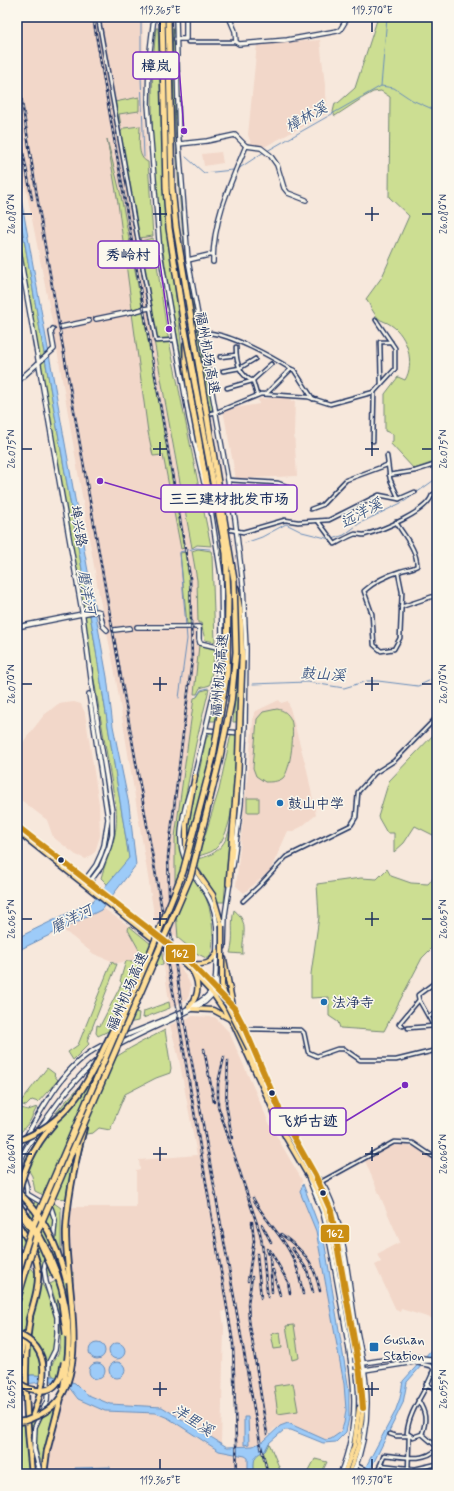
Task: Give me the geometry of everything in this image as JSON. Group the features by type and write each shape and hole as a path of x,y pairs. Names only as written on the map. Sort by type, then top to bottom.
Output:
{"highway":[{"name":"福州机场高速","path":"17,1276 31,1231 183,872 214,757 227,672 228,597 226,553 186,336 170,228 166,188 162,17"},
{"name":"福州机场高速","path":"17,1300 37,1233 190,875 220,762 231,703 236,652 234,580 176,227 171,157 168,17"},
{"path":"186,336 188,377 210,506"},
{"path":"230,884 238,770 242,660 240,612 234,580"},
{"path":"17,1380 27,1389 35,1391 47,1390 54,1385 60,1379 66,1336 61,1298 53,1270 40,1242 17,1208 20,1185 27,1165 38,1143 80,1094 88,1082 118,1018 131,996"},
{"path":"17,1422 38,1416 51,1408 59,1399 66,1387 71,1371 74,1345 67,1258 67,1208 73,1175 90,1107"},
{"path":"17,1141 41,1129 64,1112"},
{"path":"17,1191 32,1207 52,1236 59,1254 71,1303"},
{"path":"17,1202 29,1217 48,1250 61,1286 67,1319 68,1353 63,1390 47,1451 44,1474"},
{"path":"17,1224 31,1245 38,1269 37,1296 30,1317 17,1372"},
{"path":"30,1317 27,1338 27,1385 29,1445 32,1474"},
{"path":"17,1334 35,1346 41,1356 44,1370 39,1400 33,1415 29,1445"}],"main road":[{"path":"154,17 148,82 150,150 161,262 189,417 214,527 222,600 221,648 217,680 195,776 182,823 181,842 189,868 212,906 217,927 218,950 215,987"},
{"path":"17,1219 24,1209 27,1194 24,1178 18,1170 20,1160 65,1092 83,1072 110,1050 191,1008 212,992 220,978 223,958 225,915 241,804 246,678 245,617 236,531 228,480 188,260 179,144 176,17"},
{"path":"176,40 186,39 186,17"},
{"path":"229,17 235,31 236,42 241,44 255,41 284,40 337,31 340,30 348,17"},
{"path":"179,144 207,141 233,134 237,136 246,146 261,148 268,153 276,162 286,190 306,200"},
{"path":"213,262 217,221 246,146"},
{"name":"埠兴路","path":"17,239 83,614 91,694 108,819 101,854 96,865 85,880"},
{"path":"188,260 213,254"},
{"path":"96,319 150,308"},
{"path":"61,327 89,321"},
{"path":"17,382 54,348 51,332 53,329"},
{"path":"17,627 96,611 100,612 103,626 106,630"},
{"path":"137,627 195,627 200,643 221,648"},
{"path":"114,630 130,628"},
{"name":"埠兴路","path":"89,883 106,855 112,834 112,819 91,694"},
{"path":"206,730 244,733"},
{"path":"195,776 186,824 186,850 192,865 213,895 222,926 221,972 223,990 228,1007 251,1048 284,1120 315,1175 317,1183 337,1280 350,1356 355,1397 353,1428 348,1451 340,1474"},
{"path":"17,826 89,883 97,892"},
{"path":"17,831 97,892 193,972 212,992 234,1025 285,1136 309,1178 317,1183 337,1219 363,1364 367,1399 366,1422 362,1448 353,1474"},
{"path":"109,902 193,964 234,1008"},
{"path":"193,964 205,964 210,962 218,950"},
{"path":"223,958 234,1008 251,1043 251,1048 268,1099"},
{"path":"191,1008 198,990 197,980 193,972"},
{"path":"17,1152 58,1086 72,1067 85,1055 100,1046 191,1008 212,1010 225,1016 234,1025"},
{"path":"317,1183 340,1265"},
{"path":"27,1194 51,1208 55,1220 53,1244 47,1256 44,1269 46,1282 57,1317 58,1334 55,1350 49,1362 47,1401 36,1428 34,1449 39,1474"},
{"path":"337,1280 348,1278"},
{"path":"350,1356 361,1355"},
{"path":"351,1366 409,1356 421,1360"},
{"path":"352,1372 411,1363 421,1360 436,1361"},
{"path":"344,1474 354,1446 361,1408 358,1447 349,1474"}],"street":[{"path":"98,17 156,341 174,340"},
{"path":"188,42 236,42"},
{"path":"189,417 216,412 257,395 266,394 313,399 330,404 374,392 396,369 395,348 376,320"},
{"path":"209,333 219,334 272,358 294,370 313,399"},
{"path":"381,384 380,342 391,342"},
{"path":"236,347 236,361 247,379 252,381 257,395"},
{"path":"220,357 236,355"},
{"path":"224,371 240,368 255,359"},
{"path":"227,388 252,381 271,364"},
{"path":"266,394 291,369"},
{"path":"373,441 374,392"},
{"path":"387,456 389,475 399,499"},
{"path":"389,475 415,471 437,464"},
{"path":"311,509 322,505 346,480 387,465"},
{"path":"228,480 278,483 286,486"},
{"path":"214,527 243,532 285,520 298,522 328,520 379,495 399,499 415,492"},
{"path":"318,520 335,544 355,534 363,535 396,522 418,511 430,502 432,495 437,492"},
{"path":"396,522 414,549 417,557 417,566 398,572 373,583 364,591 372,614 374,645 381,651 394,649 400,638 402,592 398,572"},
{"path":"437,546 437,558"},
{"path":"401,607 437,596"},
{"path":"242,901 259,886 286,857 351,825 356,817 358,792 375,773 394,761 437,717"},
{"path":"437,981 418,995 419,1000 430,1016 437,1032"},
{"path":"403,1026 399,1024 419,1000"},
{"path":"430,1016 437,1011"},
{"path":"408,1028 434,1026"},
{"path":"245,1029 301,1030 304,1033 308,1052 317,1056 337,1049 344,1049 360,1060 396,1060 437,1050"},
{"path":"317,1183 394,1142 413,1143 437,1159"},
{"path":"408,1474 408,1425 418,1400 432,1373 433,1367 421,1360"},
{"path":"432,1373 437,1377"},
{"path":"426,1384 437,1390"},
{"path":"418,1400 425,1413 422,1434"},
{"path":"390,1434 415,1438 422,1434"},
{"path":"356,1465 373,1473 380,1465 384,1455 409,1458 426,1456 437,1448 422,1434"},
{"path":"380,1465 417,1469 437,1464"}],"shaded area":[{"path":"17,17 143,17 144,111 153,238 136,242 197,580 198,623 196,645 199,645 199,659 175,837 175,887 178,938 155,920 114,667 99,595 53,326 17,143"},
{"path":"320,40 328,113 266,146 252,146 248,135 257,44"},
{"path":"221,152 223,163 204,166 202,154"},
{"path":"290,397 291,401 295,400 294,433 297,476 236,479 223,410 259,404 258,399"},
{"name":"鼓山中学","path":"279,700 281,703 288,701 307,770 316,815 301,827 293,831 288,831 270,871 244,893 236,886 254,712"},
{"path":"74,702 81,704 85,713 99,804 100,836 95,852 86,859 76,855 53,837 47,820 17,797 17,750 44,715 58,704"},
{"path":"103,908 129,926 128,930 143,957 134,961 114,964 112,961 94,954 62,929"},
{"path":"162,953 180,966 191,985 188,1000 170,1008"},
{"path":"193,1016 215,1017 229,1032 270,1125 302,1180 300,1192 316,1231 344,1384 346,1410 344,1423 341,1432 331,1439 326,1440 288,1423 274,1429 264,1441 253,1446 235,1447 232,1343 226,1310 222,1312 224,1327 221,1443 162,1407 110,1404 86,1394 75,1383 71,1383 73,1272 69,1275 67,1245 69,1207 136,1207 136,1170 140,1169 139,1160 197,1155 179,1059 170,1025"},
{"path":"401,1144 417,1148 437,1162 437,1320 401,1309 400,1312 396,1310 375,1265 381,1262 377,1254 400,1242 365,1161 389,1147"},
{"path":"70,1387 78,1399 105,1411 156,1413 168,1418 219,1451 245,1456 248,1458 248,1474 47,1474 51,1443 61,1404"}],"green space":[{"path":"378,17 437,17 437,461 414,469 390,443 393,441 393,434 385,431 385,394 398,377 405,380 408,373 409,358 406,343 397,330 378,318 366,299 382,277 409,216 389,197 390,97 381,91 373,92 335,116 333,112 335,103 338,103 355,88"},
{"path":"156,28 158,28 164,186 184,370 168,286 157,200 152,114"},
{"path":"172,28 174,28 181,203 187,261 214,408 210,411 193,316 182,220 175,124"},
{"path":"139,97 139,111 119,114 121,126 118,126 115,102"},
{"path":"140,126 140,151 144,160 148,162 153,236 139,238 120,133 124,128"},
{"path":"107,139 121,196 142,307 132,309 118,203"},
{"path":"17,199 93,632 129,857 128,861 108,885 101,878 115,836 117,818 116,807 17,235"},
{"path":"153,238 167,331 211,546 197,545 192,548 136,242"},
{"path":"143,311 184,548 181,549 163,455 153,456 148,432 132,313"},
{"path":"220,538 226,577 226,604 224,578"},
{"path":"198,549 211,551 212,555 215,642 205,640 201,623 198,623 197,580 192,551"},
{"path":"186,552 190,590 191,624 187,624 180,553"},
{"path":"225,639 225,682 219,721 210,721 221,674"},
{"path":"199,645 215,649 210,685 200,688 197,694 194,694"},
{"path":"239,653 237,722 233,722"},
{"path":"209,689 196,743 180,824 185,861 175,887 175,837 194,698 197,697 201,691"},
{"path":"277,709 285,712 291,720 293,732 292,750 286,774 283,778 277,781 265,782 256,776 253,768 257,719 263,712"},
{"path":"437,731 437,837 415,826 404,843 394,852 394,833 387,833 378,817 389,781"},
{"path":"210,732 217,733 189,839 196,845 202,845 219,790 231,734 237,734 234,796 227,828 222,841 214,850 199,856 192,852 188,844 187,829 206,739"},
{"path":"247,798 259,798 259,812 247,812"},
{"path":"231,820 224,902 217,902 212,889 193,859 208,856 220,848 227,836"},
{"path":"387,869 391,876 411,883 428,884 437,874 437,943 422,958 384,1031 340,1028 338,1022 329,1016 329,997 311,998 311,974 319,917 317,884 361,878 377,879"},
{"path":"192,876 206,898 211,914 213,939 211,954 208,959 196,953 178,938 176,912"},
{"path":"234,910 239,915 244,925 243,954 230,953"},
{"path":"129,926 162,953 163,965 154,966 136,1012 139,1013 138,1021 123,1024 98,1036 96,1033 97,1025 100,1026 122,983 120,981 126,961 134,961 137,955 143,957 128,930"},
{"path":"112,961 114,964 117,964 87,1041 89,1044 73,1060 68,1052 78,1045"},
{"path":"169,1002 170,1008 143,1018 144,1011"},
{"path":"165,1030 171,1068 170,1073 156,1078 125,1094 110,1130 99,1128 93,1133 86,1134 70,1198 52,1198 35,1191 32,1176 24,1162 42,1132 65,1102 91,1076 105,1065 130,1048"},
{"path":"47,1068 55,1074 54,1075 58,1080 38,1102 32,1100 26,1106 19,1104"},
{"path":"17,1107 28,1110 37,1107 30,1121 17,1137"},
{"path":"36,1199 54,1203 61,1208 61,1275 46,1277 34,1258 17,1242 17,1231 25,1224"},
{"path":"17,1252 41,1282 47,1293 55,1318 55,1343 47,1362 47,1376 32,1375 17,1377"},
{"path":"73,1272 71,1383 53,1376 51,1371 52,1365 59,1351 61,1334 57,1308 50,1284"},
{"path":"294,1325 299,1358 292,1360 286,1326"},
{"path":"280,1332 282,1348 274,1349 271,1334"},
{"path":"293,1383 298,1411 278,1414 274,1386"},
{"path":"57,1406 48,1436 43,1465 38,1454 36,1442 37,1429 42,1418"},
{"path":"34,1422 29,1452 31,1474 17,1474 17,1426"},
{"path":"269,1443 282,1474 254,1474 254,1459 257,1454 265,1451"},
{"path":"315,1459 327,1462 321,1474 307,1474"}],"water":[{"name":"磨洋河","path":"17,176 107,677 113,726 129,805 136,865 101,910 17,951 17,938 93,901 129,858 93,632 17,199"},
{"path":"303,1184 324,1240 349,1390 349,1418 346,1432 336,1442 323,1443 291,1430 284,1430 269,1443 265,1451 256,1457 254,1463 254,1474 248,1474 248,1458 245,1456 219,1451 168,1418 156,1413 105,1411 78,1399 68,1386 52,1381 17,1385 17,1377 32,1375 53,1376 75,1383 86,1394 110,1404 162,1407 227,1447 253,1446 264,1441 280,1426 288,1423 326,1440 331,1439 341,1432 346,1410 344,1384 316,1231 300,1192"},
{"path":"435,1338 437,1348 407,1382 403,1403 368,1474 362,1474 395,1412 400,1398 403,1381 432,1349"},
{"path":"97,1343 104,1348 105,1351 100,1358 97,1359 90,1354 89,1351 94,1344"},
{"path":"117,1343 124,1348 125,1351 120,1358 117,1359 110,1354 109,1351 114,1344"},
{"path":"117,1362 124,1367 125,1370 120,1377 117,1378 110,1373 109,1370 114,1363"},
{"path":"97,1363 104,1368 105,1371 100,1378 97,1379 90,1374 89,1371 94,1364"},
{"path":"244,1417 248,1417 249,1444 244,1445"},
{"path":"110,1467 110,1474 75,1474 75,1468"}],"waterway":[{"path":"141,17 141,76 144,157"},
{"path":"381,86 387,17"},
{"name":"樟林溪","path":"267,151 381,86 394,88 412,100 437,111"},
{"name":"樟林溪","path":"238,169 264,152"},
{"name":"樟林溪","path":"186,157 204,173 233,170"},
{"name":"远洋溪","path":"333,539 344,535 360,523 405,501 437,478"},
{"name":"远洋溪","path":"245,543 262,537 286,524 302,532 330,539"},
{"name":"远洋溪","path":"188,550 196,548 210,549"},
{"name":"远洋溪","path":"179,698 187,639 180,552 184,551"},
{"name":"鼓山溪","path":"253,684 307,682 344,688 367,681 378,681 418,686 437,677"},
{"path":"197,696 201,690 208,688"}],"tunnel":[{"path":"53,329 61,327"},
{"path":"342,1265 360,1373 363,1408"},
{"path":"338,1266 355,1360 359,1408"}],"railway":[{"path":"93,17 190,577 192,660 168,857 170,927 181,1002 260,1442 268,1474"},
{"path":"17,71 44,240 166,933"},
{"path":"17,121 32,199"},
{"path":"160,926 179,1022 233,1343 237,1474"},
{"path":"204,1049 214,1102"},
{"path":"224,1057 218,1083 218,1106 260,1233 268,1297"},
{"path":"228,1061 226,1104 232,1138"},
{"path":"253,1198 293,1257 303,1294"},
{"path":"248,1281 254,1241 252,1222"},
{"path":"262,1225 271,1242"},
{"path":"281,1234 296,1246 307,1258 315,1272 320,1291"},
{"path":"292,1248 307,1270 313,1292"},
{"path":"267,1249 270,1257 272,1292"},
{"path":"270,1250 288,1282 290,1293"},
{"path":"257,1254 261,1298"},
{"path":"273,1270 280,1295"},
{"path":"252,1277 248,1303 249,1320 267,1434"}],"transit line":[{"name":"162","path":"17,826 185,957 234,1008 245,1029 284,1120 315,1175 331,1211 360,1373 363,1408"}],"place":[{"name":"樟岚","path":"184,131"},
{"name":"秀岭村","path":"169,329"},
{"name":"三三建材批发市场","path":"100,481"},
{"name":"鼓山中学","path":"280,803"},
{"name":"法净寺","path":"324,1002"},
{"name":"飞炉古迹","path":"405,1085"},
{"name":"Gushan Station","path":"374,1347"}],"water label":[{"name":"洋里溪","path":"193,1420"}]}
